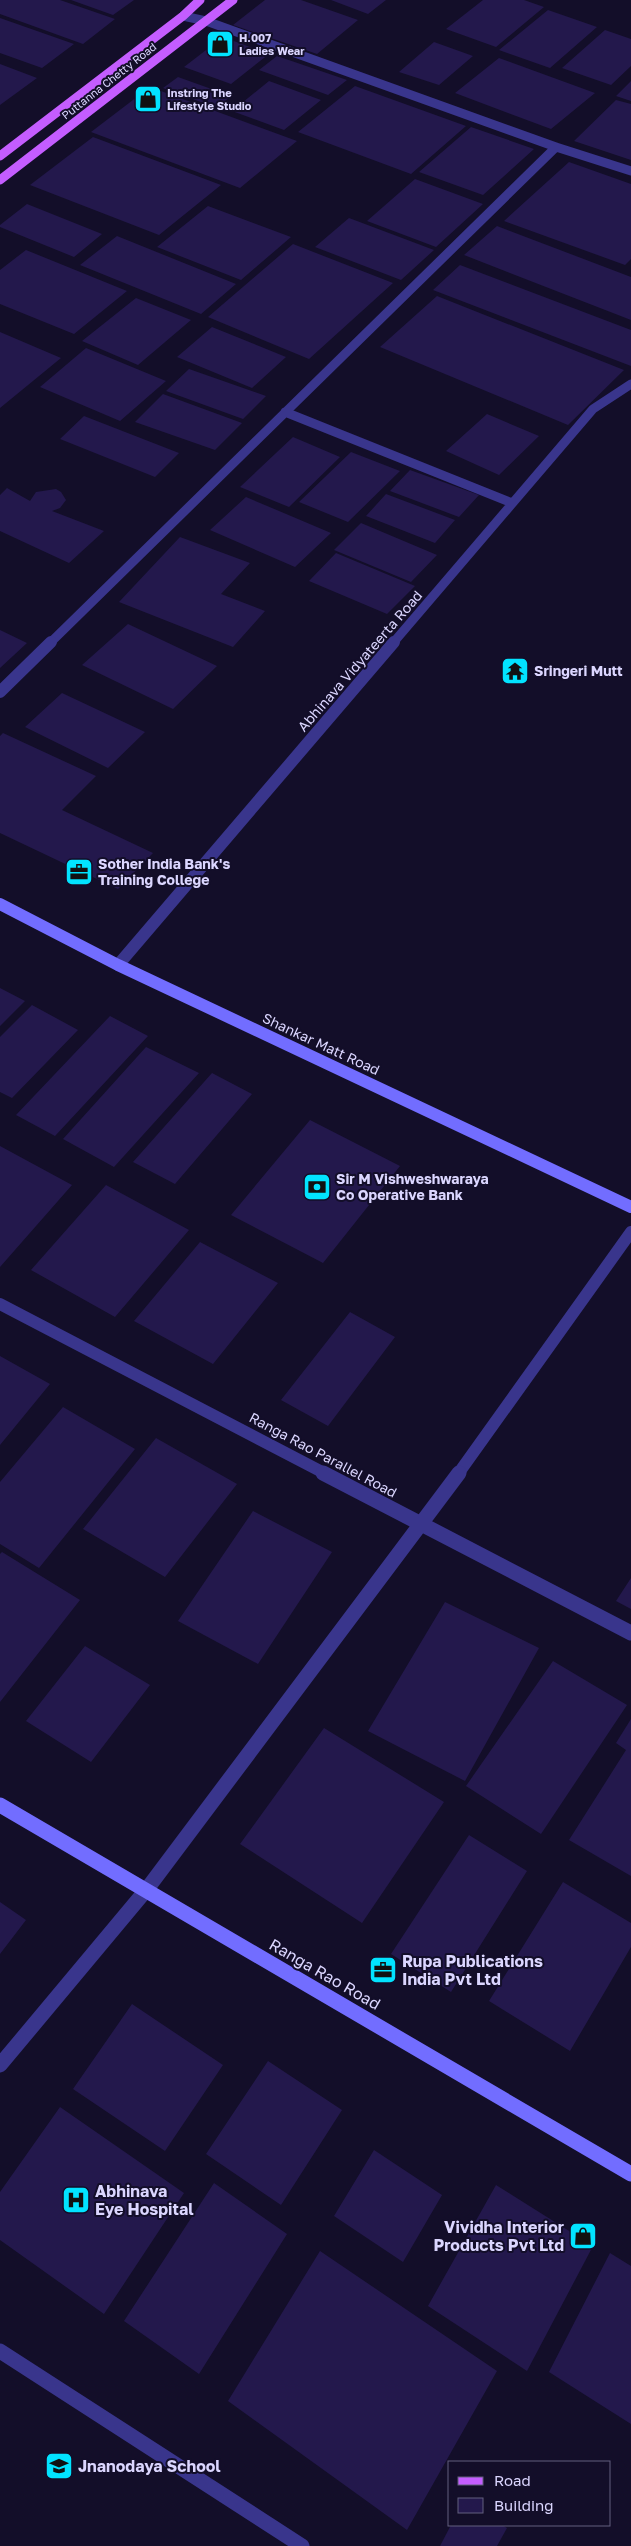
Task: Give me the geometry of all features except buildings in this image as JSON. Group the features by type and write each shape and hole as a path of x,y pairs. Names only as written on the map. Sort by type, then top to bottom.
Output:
{"main road":[{"name":"Puttanna Chetty Road","path":"0,156 183,16 200,0"},
{"name":"Puttanna Chetty Road","path":"0,180 232,0"}],"street":[{"path":"183,16 206,21 556,147 631,172"},
{"path":"0,692 556,147"},
{"name":"Abhinava Vidyateerta Road","path":"118,964 593,409 631,384"},
{"path":"285,412 512,503"},
{"name":"Shankar Matt Road","path":"0,904 118,964 631,1208"},
{"path":"0,2065 147,1889 422,1525 631,1232"},
{"name":"Ranga Rao Parallel Road","path":"0,1304 631,1633"},
{"name":"Ranga Rao Road","path":"0,1805 147,1889 631,2174"},
{"path":"0,2352 302,2546"}],"place":[{"name":"H.007 Ladies Wear","path":"220,44"},
{"name":"Instring The Lifestyle Studio","path":"148,99"},
{"name":"Sringeri Mutt","path":"515,671"},
{"name":"Sother India Bank's Training College","path":"79,872"},
{"name":"Sir M Vishweshwaraya Co Operative Bank","path":"317,1187"},
{"name":"Rupa Publications India Pvt Ltd","path":"383,1970"},
{"name":"Abhinava Eye Hospital","path":"76,2200"},
{"name":"Vividha Interior Products Pvt Ltd","path":"583,2236"},
{"name":"Jnanodaya School","path":"59,2466"}]}
